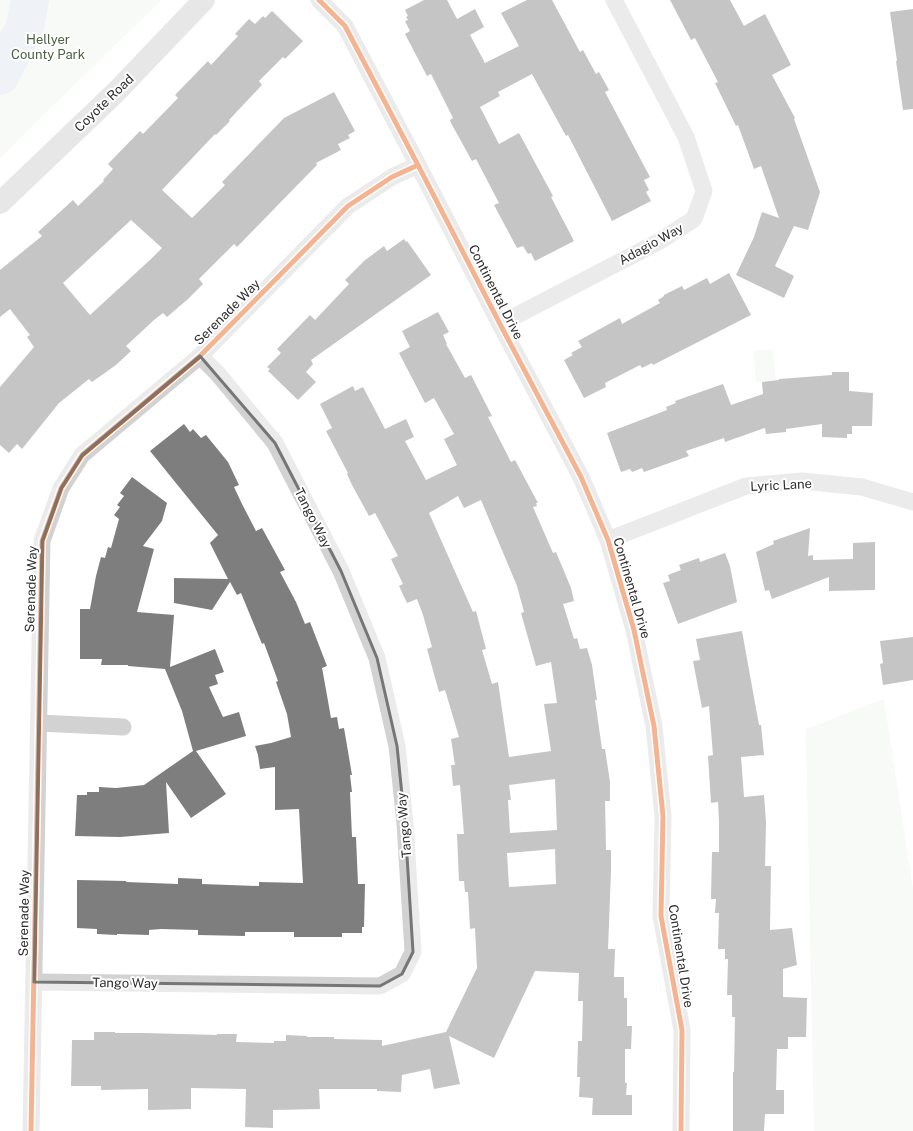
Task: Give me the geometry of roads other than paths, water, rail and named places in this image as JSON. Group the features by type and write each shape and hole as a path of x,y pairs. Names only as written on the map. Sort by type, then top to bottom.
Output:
{"street":[{"name":"Coyote Road","path":"0,203 116,92 204,0"},
{"name":"Continental Drive","path":"319,0 345,26 581,477 608,540 634,630 654,726 662,816 661,916 682,1030 681,1131"},
{"name":"Adagio Way","path":"500,324 658,242 694,219 704,191 686,136 614,0"},
{"name":"Serenade Way","path":"31,1131 42,541 61,488 82,455 200,356 348,206 392,177 418,165"},
{"name":"Tango Way","path":"34,982 380,986 402,974 413,952 405,824 397,746 377,658 341,571 275,443 218,374 200,356"},
{"name":"Lyric Lane","path":"608,540 746,486 802,481 862,487 913,502"},
{"path":"38,723 123,727"}],"waterway":[{"path":"0,76 25,27 30,0"}],"park label":[{"name":"Hellyer County Park","path":"48,46"}]}
